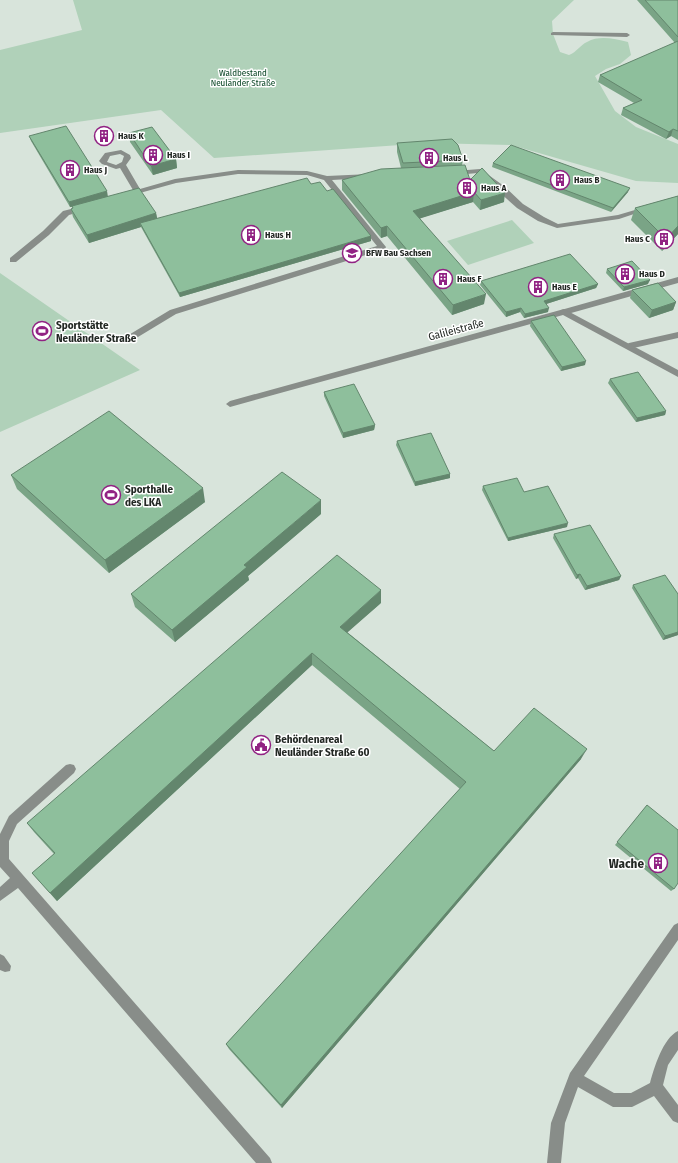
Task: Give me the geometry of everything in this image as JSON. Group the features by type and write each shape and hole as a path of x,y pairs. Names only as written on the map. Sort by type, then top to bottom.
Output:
{"street":[{"path":"553,34 627,35"},
{"path":"122,165 138,192"},
{"path":"124,196 175,181 238,172 307,172 327,178 374,176"},
{"path":"450,173 480,172 501,188 520,206 541,220 557,226 619,217 655,207"},
{"path":"130,338 173,312 382,247 327,178"},
{"path":"13,260 46,234 66,213 88,207"},
{"name":"Galileistraße","path":"230,404 678,280"},
{"path":"564,312 678,374"},
{"path":"629,346 678,335"},
{"path":"70,769 13,820 4,840 3,861 265,1163"},
{"path":"0,895 19,878"},
{"path":"554,1163 558,1123 575,1078 678,929"},
{"path":"575,1078 613,1100 632,1100 656,1087 662,1062 678,1038"},
{"path":"656,1087 678,1116"}],"green space":[{"name":"Waldbestand Neuländer Straße","path":"73,0 574,0 552,21 553,34 560,52 569,55 585,43 602,38 628,42 631,55 620,64 606,69 595,76 615,111 636,127 678,144 678,183 636,181 511,145 429,143 214,158 161,110 0,133 0,50 82,30"},
{"path":"512,220 534,243 468,265 447,241"},
{"name":"Sportstätte Neuländer Straße","path":"0,273 140,370 0,432"}],"building":[{"path":"645,0 678,0 678,37"},
{"path":"678,41 678,131 673,129 669,132 623,108 642,100 600,75"},
{"name":"Haus J","path":"66,126 107,191 69,202 29,136"},
{"name":"Haus I","path":"152,127 176,159 151,166 129,133"},
{"path":"452,139 458,145 463,160 403,163 397,143"},
{"name":"Haus B","path":"511,145 630,188 613,208 493,163"},
{"path":"465,165 470,180 482,168 505,193 481,200 474,192 413,211 486,294 453,305 387,226 381,228 342,180 381,169"},
{"name":"Haus H","path":"307,178 311,184 320,182 327,191 333,189 371,236 179,293 140,223"},
{"path":"139,188 156,213 87,235 71,209 73,208 72,206"},
{"path":"678,196 678,226 666,239 635,208"},
{"name":"Haus E","path":"570,254 598,284 544,301 549,308 525,314 521,308 506,312 481,281"},
{"path":"632,261 650,280 624,287 607,269"},
{"path":"658,283 676,302 652,310 632,290"},
{"path":"554,315 586,361 562,367 531,321"},
{"path":"638,372 666,411 637,418 610,379"},
{"path":"354,384 375,425 343,433 324,392"},
{"name":"Sporthalle des LKA","path":"109,411 203,488 105,560 11,475"},
{"path":"431,433 450,474 415,482 397,441"},
{"path":"282,472 321,500 244,565 247,567 172,630 131,594"},
{"path":"517,478 524,492 548,486 568,523 508,538 483,486"},
{"path":"590,525 621,576 587,586 580,574 577,575 554,534"},
{"path":"337,555 381,590 340,627 494,751 534,708 587,749 281,1105 226,1044 466,782 312,653 50,893 32,873 55,853 27,823"},
{"path":"665,575 678,594 678,632 665,636 633,585"},
{"name":"Wache","path":"647,805 678,830 678,883 674,889 617,842"}],"place":[{"name":"Haus K","path":"104,136"},
{"name":"Haus I","path":"153,155"},
{"name":"Haus L","path":"429,158"},
{"name":"Haus J","path":"70,170"},
{"name":"Haus B","path":"560,180"},
{"name":"Haus A","path":"467,188"},
{"name":"Haus H","path":"251,235"},
{"name":"Haus C","path":"664,239"},
{"name":"BFW Bau Sachsen","path":"352,253"},
{"name":"Haus D","path":"625,274"},
{"name":"Haus F","path":"443,279"},
{"name":"Haus E","path":"538,287"},
{"name":"Sportstätte Neuländer Straße","path":"42,331"},
{"name":"Sporthalle des LKA","path":"111,495"},
{"name":"Behördenareal Neuländer Straße 60","path":"261,745"},
{"name":"Wache","path":"658,863"}]}
